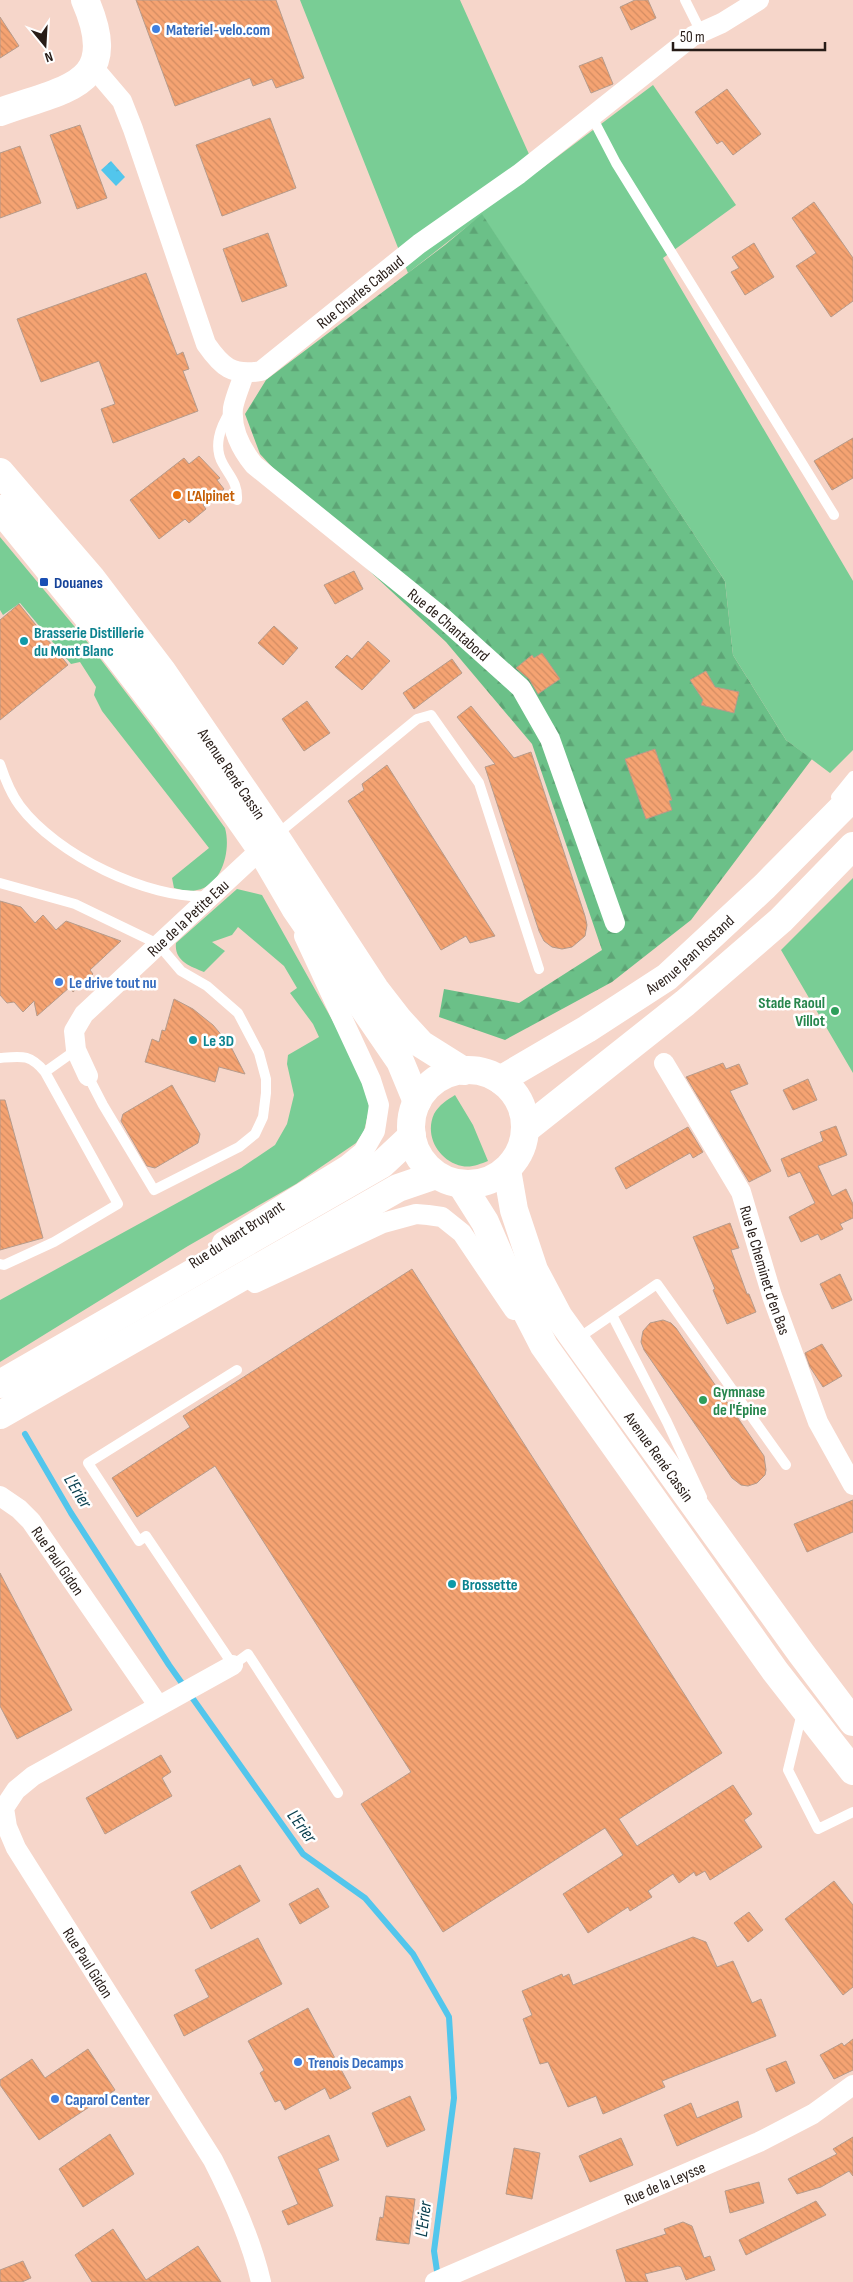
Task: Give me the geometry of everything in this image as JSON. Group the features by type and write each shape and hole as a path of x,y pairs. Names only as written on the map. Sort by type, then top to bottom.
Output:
{"main road":[{"path":"0,112 80,83 94,66 98,52 98,37 94,21 85,0"},
{"name":"Avenue René Cassin","path":"0,472 92,579 142,644 268,842 399,1020 421,1044 464,1071"},
{"name":"Avenue René Cassin","path":"0,509 86,615 203,767 268,842 295,908 400,1060 417,1102"},
{"name":"Avenue Jean Rostand","path":"500,1080 587,1029 667,977 765,886 853,797"},
{"path":"526,1129 685,1002 781,920 853,846"},
{"path":"0,1415 398,1188 448,1180 486,1182 507,1170 520,1152 526,1129 523,1110 514,1093 500,1080 483,1072 464,1071 445,1075 429,1086 417,1102 412,1118 412,1136 420,1158 448,1180"},
{"name":"Rue du Nant Bruyant","path":"0,1384 382,1164 412,1136"},
{"name":"Avenue René Cassin","path":"507,1170 514,1210 534,1270 559,1317 853,1722"},
{"name":"Avenue René Cassin","path":"448,1180 484,1222 510,1280 544,1346 775,1671 853,1771"}],"street":[{"name":"Rue Charles Cabaud","path":"244,374 261,371 419,244 519,174 642,76 701,32 722,23 759,0"},
{"path":"94,66 118,96 133,129 206,344 216,359 226,367 244,374"},
{"name":"Rue de Chantabord","path":"244,374 233,407 236,434 244,452 254,465 442,617 520,688 550,739 614,923"},
{"name":"Rue de la Petite Eau","path":"88,1076 76,1050 74,1031 84,1014 268,842"},
{"name":"Avenue René Cassin","path":"295,908 306,942 371,1080"},
{"name":"Rue le Cheminet d'en Bas","path":"664,1063 741,1192 772,1296 818,1422 853,1485"},
{"name":"Rue du Nant Bruyant","path":"44,1358 260,1217 347,1165 363,1152 375,1131 379,1105 371,1080"},
{"name":"Avenue René Cassin","path":"115,1349 383,1223 416,1214 442,1217 462,1233 519,1318 544,1346"},
{"name":"Rue Paul Gidon","path":"0,1496 31,1520 158,1705"},
{"name":"Rue Paul Gidon","path":"232,1665 33,1776 16,1790 2,1809 16,1848 213,2160 238,2209 256,2261 261,2282"},
{"name":"Rue de la Leysse","path":"435,2282 758,2142 813,2114 853,2085"}],"lane":[{"path":"685,0 701,32"},
{"path":"592,117 616,163 834,515"},
{"path":"233,407 222,425 218,438 222,463 233,478 238,490 237,500"},
{"path":"268,842 417,719 431,715 479,783 539,969"},
{"path":"0,764 6,781 20,806 48,835 89,862 131,882 168,894 193,897 209,896"},
{"path":"765,886 853,776"},
{"path":"0,883 75,904 158,944 180,971 207,986 238,1013 259,1053 266,1079 263,1117 255,1134 239,1147 154,1190 103,1105 88,1076"},
{"path":"45,1072 76,1050"},
{"path":"0,1058 23,1056 36,1061 45,1072 118,1204 54,1242 4,1265 0,1264"},
{"path":"576,1340 657,1284 786,1465"},
{"path":"612,1315 668,1422 730,1554"},
{"path":"237,1370 88,1463 139,1541 146,1536 232,1665 248,1654 338,1793"},
{"path":"804,1708 788,1770 818,1829 853,1812"}],"green space":[{"path":"300,0 460,0 537,172 653,85 736,205 663,258 853,581 853,750 830,773 786,740 733,655 725,581 482,215 408,273"},
{"path":"482,214 725,581 733,655 786,740 812,759 691,920 612,982 505,1040 439,1017 444,989 519,1003 602,950 532,744 446,642 363,565 260,454 245,414 266,380 445,245"},
{"path":"0,537 89,644 153,728 225,828 227,836 226,856 219,874 206,887 191,891 174,888 172,878 209,848 102,711 94,695 96,687 80,662 71,664 20,603 3,615 0,610"},
{"name":"Stade Raoul Villot","path":"853,878 853,1073 781,950"},
{"path":"237,889 262,895 344,1041 368,1092 369,1110 364,1131 356,1143 296,1184 188,1246 0,1362 0,1300 241,1168 275,1145 287,1124 294,1095 287,1064 288,1055 319,1037 313,1024 290,993 297,988 284,966 238,927 232,935 212,942 225,951 204,972 180,959 176,949 176,943"},
{"path":"455,1095 473,1125 488,1161 472,1166 462,1166 454,1163 440,1153 432,1139 431,1122 434,1114 441,1105"}],"water":[{"path":"111,161 125,177 116,186 101,170"}],"building":[{"path":"136,0 276,0 304,78 276,88 272,79 253,86 250,78 175,106"},
{"path":"635,0 648,0 656,18 631,30 620,7"},
{"path":"0,17 19,46 0,58"},
{"path":"602,57 613,84 591,93 579,66"},
{"path":"727,89 761,134 733,155 722,141 717,144 695,112"},
{"path":"270,118 296,188 222,216 196,145"},
{"path":"80,125 107,198 77,209 50,135"},
{"path":"20,146 41,203 0,218 0,153"},
{"path":"814,202 853,258 853,301 831,317 796,266 816,253 792,218"},
{"path":"268,233 287,286 242,302 223,249"},
{"path":"754,243 774,277 745,295 731,272 739,268 732,257"},
{"path":"146,273 177,355 183,352 189,369 183,371 198,411 113,443 101,409 115,404 99,361 41,382 17,319"},
{"path":"853,438 853,478 832,490 814,461"},
{"name":"L’Alpinet","path":"199,456 220,478 217,480 224,489 203,505 206,509 189,523 185,519 159,539 130,500 184,458 189,464"},
{"path":"354,571 363,589 335,604 324,585"},
{"name":"Brasserie Distillerie du Mont Blanc","path":"19,604 68,665 0,720 0,620"},
{"path":"274,626 298,648 283,665 258,643"},
{"path":"368,641 390,661 362,690 335,667 347,655 352,659"},
{"path":"542,653 560,679 538,694 529,679 516,668 532,655 534,658"},
{"path":"452,659 462,673 414,709 403,693"},
{"path":"706,671 715,687 739,692 734,713 701,705 703,700 690,680"},
{"path":"307,701 330,733 304,751 282,719"},
{"path":"471,706 514,758 531,752 587,925 585,936 572,947 562,949 552,947 544,941 539,931 485,767 495,764 457,717"},
{"path":"655,749 672,800 669,801 672,810 646,819 625,759"},
{"path":"387,765 495,936 470,943 466,936 441,950 348,801 364,790 362,784"},
{"path":"0,901 21,907 35,923 43,915 56,930 66,921 121,941 90,970 93,974 73,992 70,987 37,1016 34,1001 23,1012 14,1002 7,1003 0,995"},
{"name":"Le 3D","path":"174,999 193,1009 213,1025 230,1045 245,1074 219,1067 215,1082 145,1062 152,1039 159,1042 162,1030 165,1031"},
{"path":"723,1063 726,1069 739,1064 748,1084 730,1091 771,1171 749,1182 686,1077"},
{"path":"808,1079 817,1100 793,1110 783,1090"},
{"path":"172,1085 200,1134 198,1143 155,1168 147,1166 121,1121 123,1114"},
{"path":"0,1100 5,1100 43,1238 0,1250"},
{"path":"836,1126 847,1155 818,1166 832,1196 846,1189 853,1204 853,1218 840,1224 843,1229 821,1240 818,1234 801,1242 789,1217 815,1203 800,1172 788,1177 781,1159 823,1141 820,1132"},
{"path":"688,1127 703,1152 693,1158 690,1153 626,1189 615,1168"},
{"path":"730,1223 739,1248 731,1250 747,1294 749,1294 756,1312 727,1324 713,1290 715,1289 693,1237"},
{"name":"Brossette","path":"412,1269 722,1753 619,1819 637,1846 733,1785 752,1814 744,1820 762,1847 710,1880 705,1871 696,1876 694,1872 679,1883 673,1874 648,1891 652,1897 630,1911 628,1907 588,1933 563,1894 623,1855 605,1828 443,1932 361,1804 411,1772 215,1466 137,1517 112,1478 190,1427 183,1416"},
{"path":"840,1274 852,1300 832,1309 820,1284"},
{"path":"663,1320 671,1323 676,1328 764,1456 765,1475 757,1483 748,1486 741,1485 732,1478 644,1350 641,1342 643,1331 650,1323"},
{"path":"822,1344 842,1376 823,1387 810,1367 805,1353"},
{"path":"853,1500 853,1532 807,1552 794,1524"},
{"path":"0,1573 72,1710 17,1739 0,1706"},
{"path":"161,1755 171,1772 162,1778 172,1796 105,1834 86,1798"},
{"path":"240,1865 260,1901 211,1929 191,1892"},
{"path":"834,1881 853,1905 853,1987 843,1995 785,1919"},
{"path":"318,1888 329,1907 300,1924 289,1904"},
{"path":"749,1912 763,1930 748,1942 734,1923"},
{"path":"693,1937 706,1942 717,1967 733,1961 752,2003 761,1999 776,2036 662,2081 665,2087 603,2114 596,2096 568,2107 548,2062 540,2064 523,2019 532,2015 522,1991 562,1974 563,1977 569,1974 573,1985"},
{"path":"258,1938 282,1984 184,2036 174,2015 209,1997 195,1970"},
{"name":"Trenois Decamps","path":"308,2008 351,2088 330,2099 325,2088 285,2110 280,2100 275,2102 260,2073 264,2070 248,2041"},
{"path":"853,2039 853,2070 834,2079 820,2055 842,2043 844,2046"},
{"name":"Caparol Center","path":"88,2049 115,2090 39,2140 0,2085 0,2080 32,2059 45,2078"},
{"path":"786,2061 795,2083 776,2092 766,2069"},
{"path":"410,2096 425,2130 387,2147 372,2113"},
{"path":"738,2101 742,2117 677,2146 664,2115 691,2103 697,2118"},
{"path":"110,2134 134,2174 83,2207 59,2169"},
{"path":"329,2135 339,2160 318,2169 333,2206 288,2225 282,2211 298,2204 278,2157"},
{"path":"853,2137 853,2176 849,2171 821,2187 797,2194 788,2179 837,2154 833,2149"},
{"path":"621,2138 633,2165 590,2182 579,2156"},
{"path":"514,2148 540,2153 532,2199 506,2194"},
{"path":"759,2182 764,2203 730,2213 725,2191"},
{"path":"386,2196 415,2199 409,2244 376,2240 380,2217 383,2218"},
{"path":"816,2201 826,2215 746,2255 739,2240"},
{"path":"683,2222 692,2226 704,2258 710,2256 715,2270 686,2280 681,2267 678,2266 645,2274 648,2282 626,2282 616,2250 666,2234 664,2229"},
{"path":"113,2229 146,2280 198,2246 221,2282 92,2282 75,2255"},
{"path":"23,2261 31,2278 22,2282 0,2282 0,2270"}],"waterway":[{"name":"L'Erier","path":"25,1434 71,1513 169,1665 303,1854 365,1898 413,1954 449,2017 454,2098 434,2251 438,2278"}],"place":[{"name":"Materiel-velo.com","path":"156,29"},
{"name":"L’Alpinet","path":"177,495"},
{"name":"Douanes","path":"44,582"},
{"name":"Brasserie Distillerie du Mont Blanc","path":"24,641"},
{"name":"Le drive tout nu","path":"59,982"},
{"name":"Stade Raoul Villot","path":"835,1011"},
{"name":"Le 3D","path":"193,1040"},
{"name":"Gymnase de l'Épine","path":"703,1400"},
{"name":"Brossette","path":"452,1584"},
{"name":"Trenois Decamps","path":"298,2062"},
{"name":"Caparol Center","path":"55,2099"}]}
